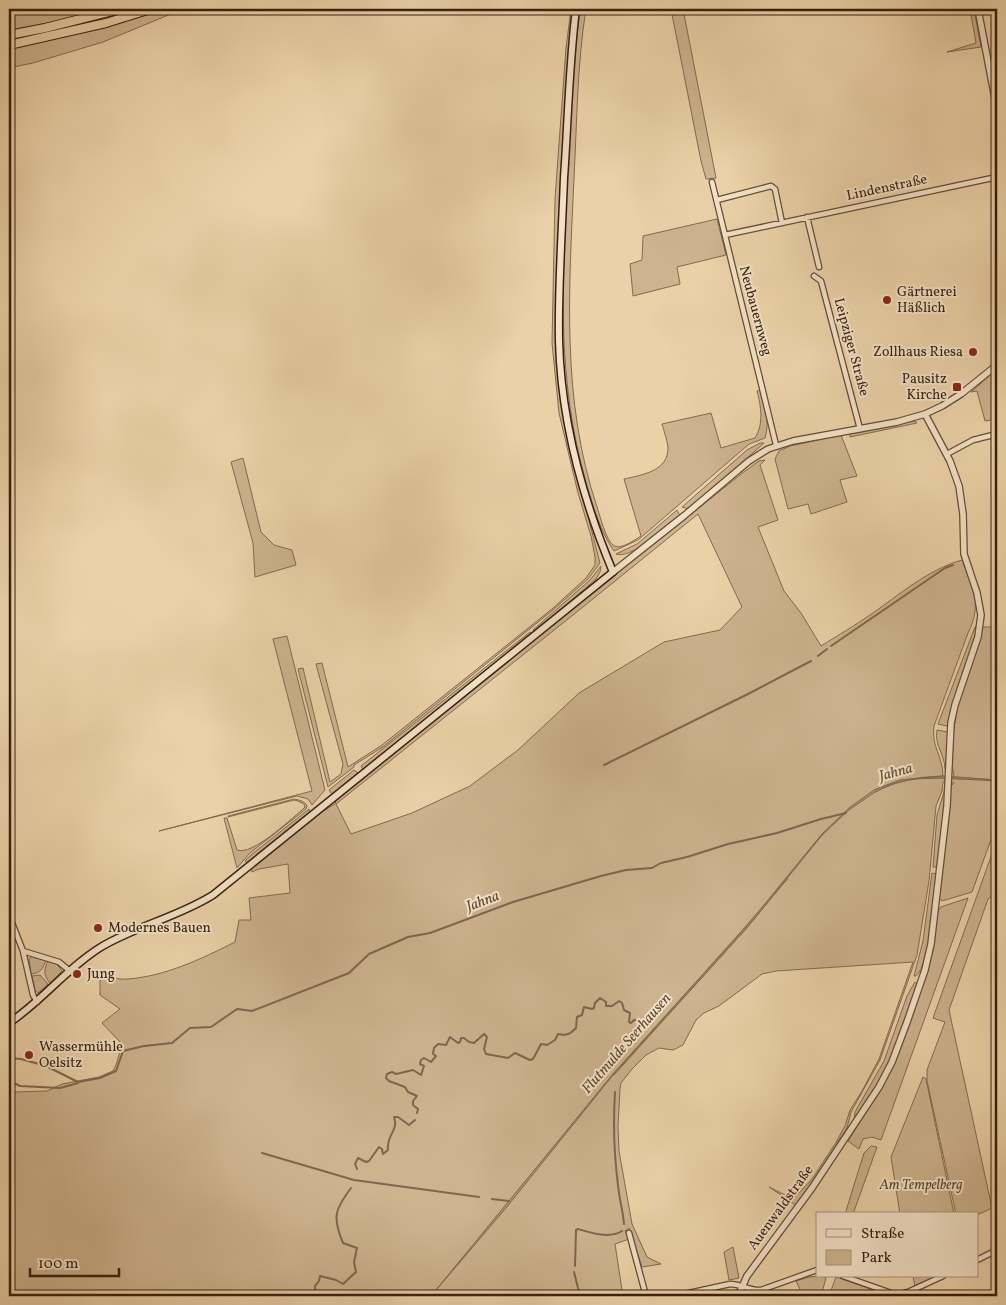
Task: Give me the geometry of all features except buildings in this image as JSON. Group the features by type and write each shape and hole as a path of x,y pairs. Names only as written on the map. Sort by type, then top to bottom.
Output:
{"highway":[{"path":"9,35 46,28 120,9"},
{"path":"9,45 106,23 151,9"}],"main road":[{"path":"9,1024 93,953 119,938 205,900 613,572 598,534 573,444 566,410 559,342 560,272 572,47 576,9"}],"street":[{"path":"978,9 997,109"},
{"name":"Lindenstraße","path":"725,235 997,177"},
{"name":"Neubauernweg","path":"712,182 776,445"},
{"path":"717,200 771,186 775,189 782,222"},
{"path":"807,217 819,267"},
{"name":"Leipziger Straße","path":"814,276 821,281 860,429"},
{"path":"613,572 758,455 776,445 897,422 925,414 961,394 997,365"},
{"path":"925,414 947,454 973,440 997,434"},
{"name":"Auenwaldstraße","path":"738,1296 751,1270 841,1146 880,1087 925,970 935,919 948,786 952,716 982,622 977,592 964,554 963,514 959,486 947,454"},
{"path":"9,915 23,951 30,987 37,1002"},
{"path":"23,951 59,962 71,972"},
{"path":"629,1233 646,1296"},
{"path":"978,1260 997,1250"},
{"path":"675,1296 730,1284 761,1290 816,1270"},
{"path":"849,1278 898,1295 939,1278"}],"green space":[{"path":"9,9 105,9 39,25 9,30"},
{"path":"163,9 183,9 103,42 33,63 9,68 9,49 108,27"},
{"path":"571,9 573,9 566,89 560,201 556,343 558,369 570,446 600,563 588,579 553,610 383,747 354,765 354,767 328,787 298,669 303,668 330,782 341,774 343,764 316,664 322,663 348,767 382,745 552,609 586,578 595,565 591,536 578,493 559,413 552,343 555,199 566,48"},
{"path":"580,9 586,9 579,72 570,261 570,344 578,426 585,466 610,542 619,547 641,536 624,479 653,471 664,462 668,447 662,424 711,413 721,448 755,438 761,421 757,391 761,390 767,420 765,438 749,444 638,540 614,551 601,527 586,482 570,407 566,371 563,298 565,224 575,53"},
{"path":"671,9 683,9 716,178 706,179 701,161"},
{"path":"970,9 974,9 981,47 947,52 976,43"},
{"path":"717,219 726,255 677,267 680,284 633,296 630,264 642,260 643,236"},
{"path":"997,369 997,419 985,421 977,391 971,392"},
{"path":"915,421 917,423 850,437 850,434"},
{"path":"841,435 857,476 840,480 847,502 811,514 808,504 788,509 775,459 779,451 790,446"},
{"path":"760,443 764,443 689,509 682,507 747,450"},
{"path":"243,458 261,532 274,545 292,550 296,565 255,577 253,543 231,462"},
{"path":"765,460 760,465 778,520 758,527 784,591 801,613 821,646 914,584 949,564 962,560 972,587 975,613 934,726 934,740 943,776 899,781 874,790 875,792 897,783 918,779 980,779 997,781 997,823 972,892 942,901 939,898 951,786 954,783 943,782 942,791 936,806 929,881 917,955 880,1060 851,1112 847,1128 837,1143 838,1146 797,1206 769,1187 789,1197 796,1196 812,1179 835,1144 845,1126 850,1110 879,1059 913,962 776,971 762,974 719,1006 704,1013 696,1020 683,1045 673,1050 659,1048 646,1055 632,1069 621,1083 620,1088 619,1151 632,1224 647,1257 661,1264 642,1267 629,1228 625,1231 629,1239 615,1244 623,1296 9,1296 9,1093 47,1091 62,1084 99,1077 113,1071 122,1044 102,1023 120,1009 100,995 100,978 128,979 156,974 196,960 235,942 239,920 251,920 249,898 290,893 288,864 252,872 251,868 313,817 335,804 336,800 367,774 759,461","holes":["698,514 742,607 720,630 664,642 579,693 518,750 470,786 412,813 351,834 336,804","788,878 746,929 614,1075 613,1074"]},
{"path":"677,510 680,516 649,541 631,552 616,554 637,544"},
{"path":"601,566 596,579 535,632 533,630 590,580"},
{"path":"978,626 948,724 947,726 938,724 975,627"},
{"path":"983,627 997,627 997,780 954,777 952,768 952,740 958,705"},
{"path":"530,632 532,635 363,770 361,766"},
{"path":"287,636 325,790 312,805 308,799 297,796 159,831 312,791 273,639"},
{"path":"937,730 948,732 946,769 938,745"},
{"path":"354,770 358,773 333,794 331,793 329,790"},
{"path":"945,785 945,801 937,867 933,867 937,815"},
{"path":"294,799 305,803 306,809 250,853 237,868 224,818 227,818 237,850 252,848 280,829 305,807 304,804 294,800 228,816"},
{"path":"309,809 310,812 247,863 245,861 251,855"},
{"name":"Am Tempelberg","path":"997,840 997,892 988,899 949,1010 992,1208 978,1215 978,1212 956,1212 927,1081 927,1070 945,1022 933,1018"},
{"path":"932,873 936,874 928,943 921,968 916,976 914,976 923,941"},
{"path":"968,898 881,1140 872,1137 863,1139 859,1149 848,1141 881,1088 933,945 938,911 941,907"},
{"path":"33,955 46,960 41,970 31,974 29,959"},
{"path":"48,960 56,963 62,971 50,983 45,972"},
{"path":"40,975 48,984 38,993 35,990 32,976"},
{"path":"915,982 917,984 890,1061 877,1086 854,1120 855,1112 884,1061 907,996"},
{"name":"Am Tempelberg","path":"923,1077 926,1079 954,1212 900,1212 891,1157"},
{"path":"871,1146 877,1147 854,1212 846,1212 864,1153"},
{"path":"733,1247 739,1278 729,1280 724,1252"},
{"path":"809,1277 826,1278 821,1296 803,1296 796,1281"},
{"path":"836,1278 839,1278 891,1296 829,1296"},
{"path":"913,1278 935,1278 915,1287"}],"shaded area":[{"path":"943,776 997,781 942,778 912,779 892,784 875,792 849,810 823,834 746,929 613,1075 506,1208 431,1296 613,1074 745,928 822,834 849,808 874,790 900,780"}],"waterway":[{"path":"831,646 945,568 953,565"},
{"path":"818,656 827,649"},
{"path":"604,765 811,661"},
{"name":"Jahna","path":"9,1058 21,1059 46,1066 78,1082 100,1078 116,1071 123,1051 144,1046 172,1043 190,1028 211,1027 237,1009 252,1011 349,973 369,954 408,937 430,933 513,902 601,876 626,870 652,868 661,863 728,844 777,833 846,813"},
{"name":"Flutmulde Seerhausen","path":"417,1113 418,1109 413,1105 413,1101 417,1096 408,1092 405,1087 389,1081 386,1078 387,1074 413,1070 421,1075 424,1066 420,1064 421,1060 424,1058 431,1062 436,1056 433,1054 434,1048 438,1044 446,1045 450,1037 458,1043 461,1038 474,1043 484,1034 487,1037 484,1049 486,1054 508,1058 515,1053 530,1060 533,1059 541,1044 547,1045 555,1040 558,1034 566,1035 574,1030 577,1017 582,1015 584,1007 594,1008 595,1003 600,998 606,1002 606,1006 612,1006 619,1001 622,1003 624,1010 630,1013 629,1022 631,1023 634,1020 649,1021"},
{"path":"9,1070 14,1083 20,1086 60,1088 78,1083"},
{"path":"615,1092 615,1150 624,1224"},
{"path":"357,1169 355,1164 358,1158 366,1162 369,1161 379,1147 382,1149 383,1154 388,1150 389,1140 395,1126 394,1117 398,1117 409,1125 415,1120"},
{"path":"262,1153 354,1180 479,1197"},
{"path":"316,1296 315,1286 320,1276 343,1284 356,1272 354,1262 357,1248 343,1243 336,1220 341,1202 351,1188"},
{"path":"492,1199 509,1201"},
{"path":"575,1266 576,1230 606,1235 622,1231"},
{"path":"574,1272 580,1296"}],"place":[{"name":"Gärtnerei Häßlich","path":"887,300"},
{"name":"Zollhaus Riesa","path":"973,352"},
{"name":"Pausitz Kirche","path":"957,387"},
{"name":"Modernes Bauen","path":"98,928"},
{"name":"Jung","path":"77,974"},
{"name":"Wassermühle Oelsitz","path":"29,1055"}]}
